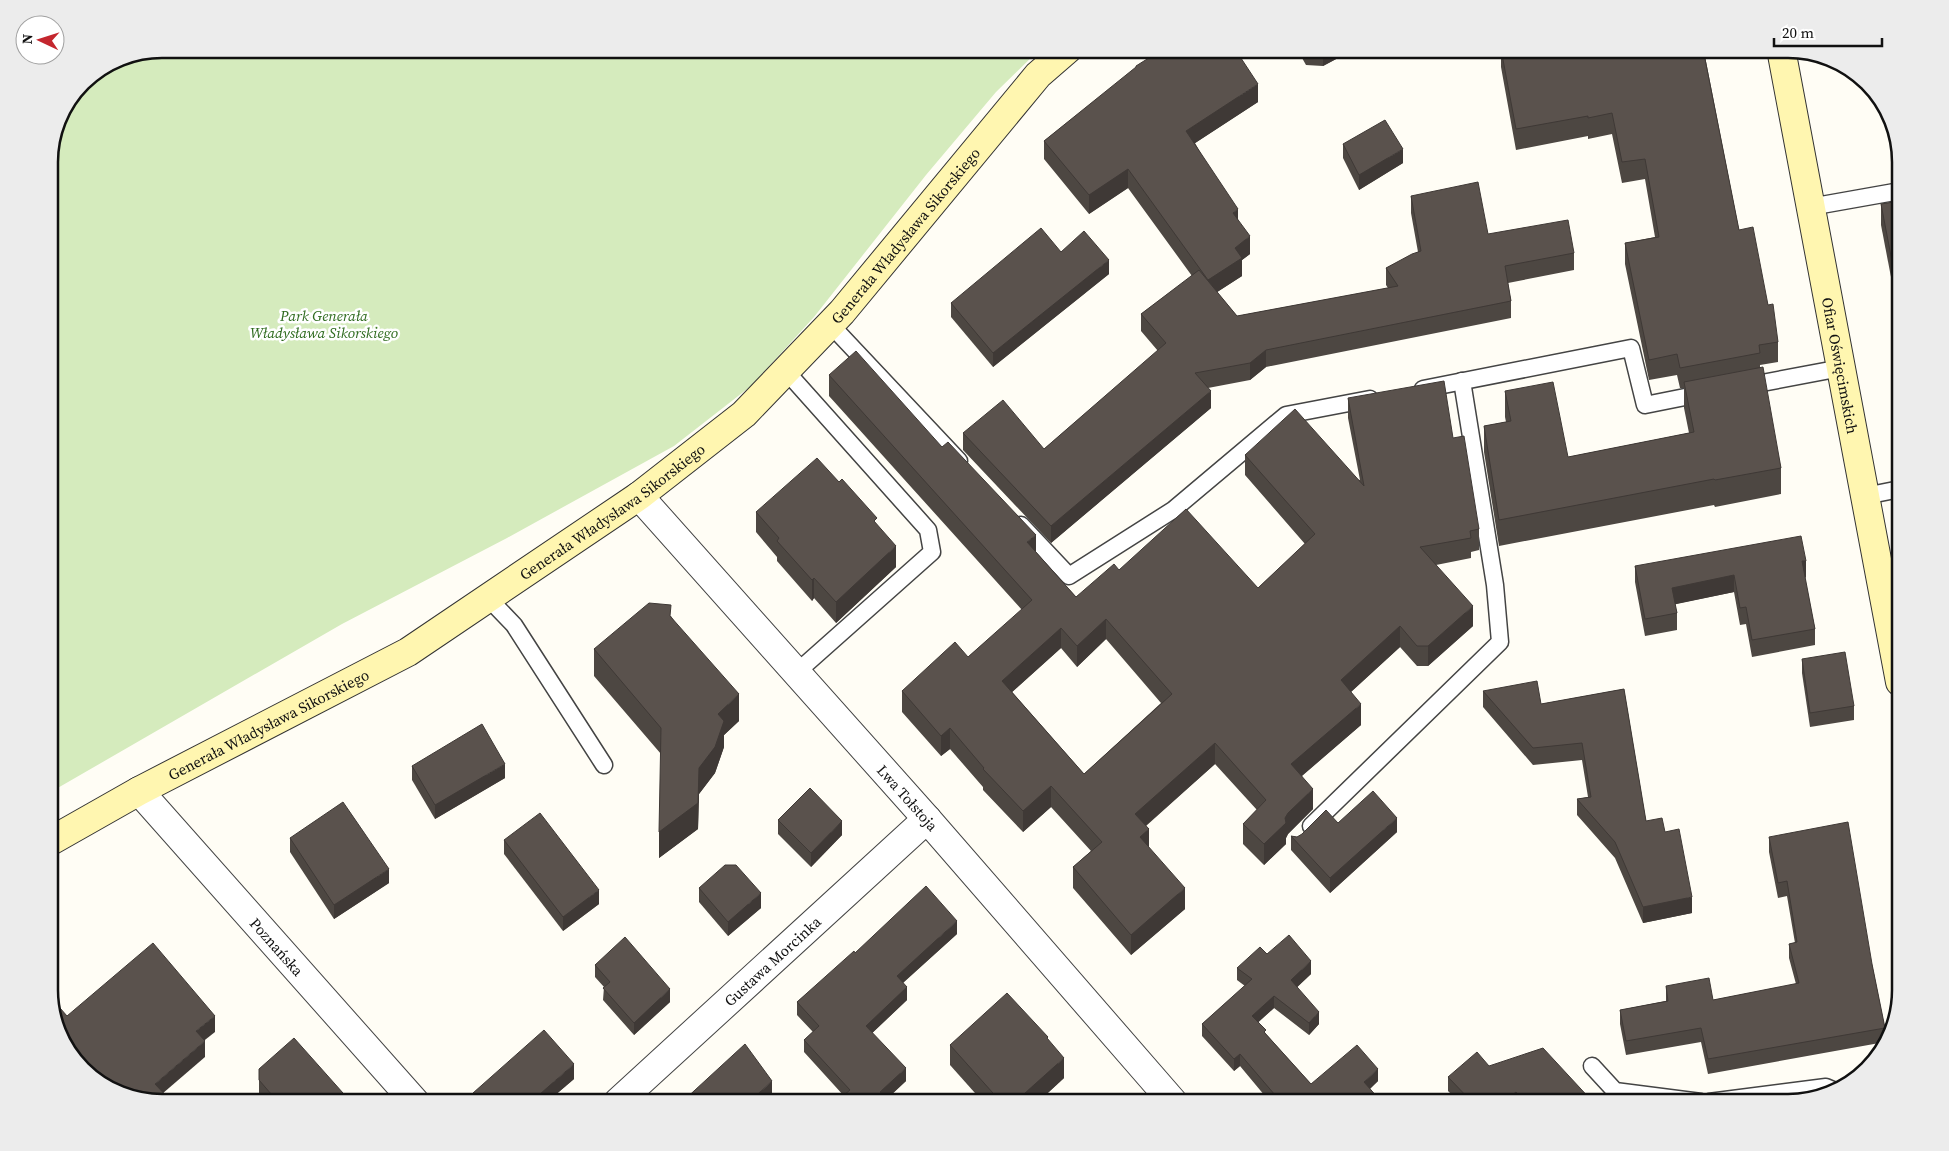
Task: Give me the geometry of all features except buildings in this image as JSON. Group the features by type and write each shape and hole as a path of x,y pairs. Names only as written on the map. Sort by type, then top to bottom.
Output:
{"street":[{"name":"Generała Władysława Sikorskiego","path":"58,837 139,791 408,652 639,496 744,414 842,312 1038,74 1057,58"},
{"name":"Ofiar Oświęcimskich","path":"1783,58 1892,637"},
{"name":"Lwa Tołstoja","path":"639,496 927,819 1157,1094"},
{"name":"Poznańska","path":"139,791 408,1094"},
{"name":"Gustawa Morcinka","path":"627,1094 927,819"}],"lane":[{"path":"1810,207 1891,193"},
{"path":"830,324 972,474"},
{"path":"1403,392 1631,348 1645,404 1841,368"},
{"path":"785,370 928,530 932,552 816,658 797,672"},
{"path":"1302,834 1500,642 1495,585 1462,381"},
{"path":"1011,515 1069,576 1173,510 1286,415 1384,396"},
{"path":"1865,496 1891,491"},
{"path":"488,598 514,625 604,765"},
{"path":"1592,1066 1615,1092 1632,1094"},
{"path":"1771,1094 1824,1087"}],"green space":[{"name":"Park Generała Władysława Sikorskiego","path":"154,58 1031,58 996,92 926,175 814,317 751,386 674,446 507,538 342,624 58,788 58,148 68,115 79,98 93,83 121,65 141,59"}]}
